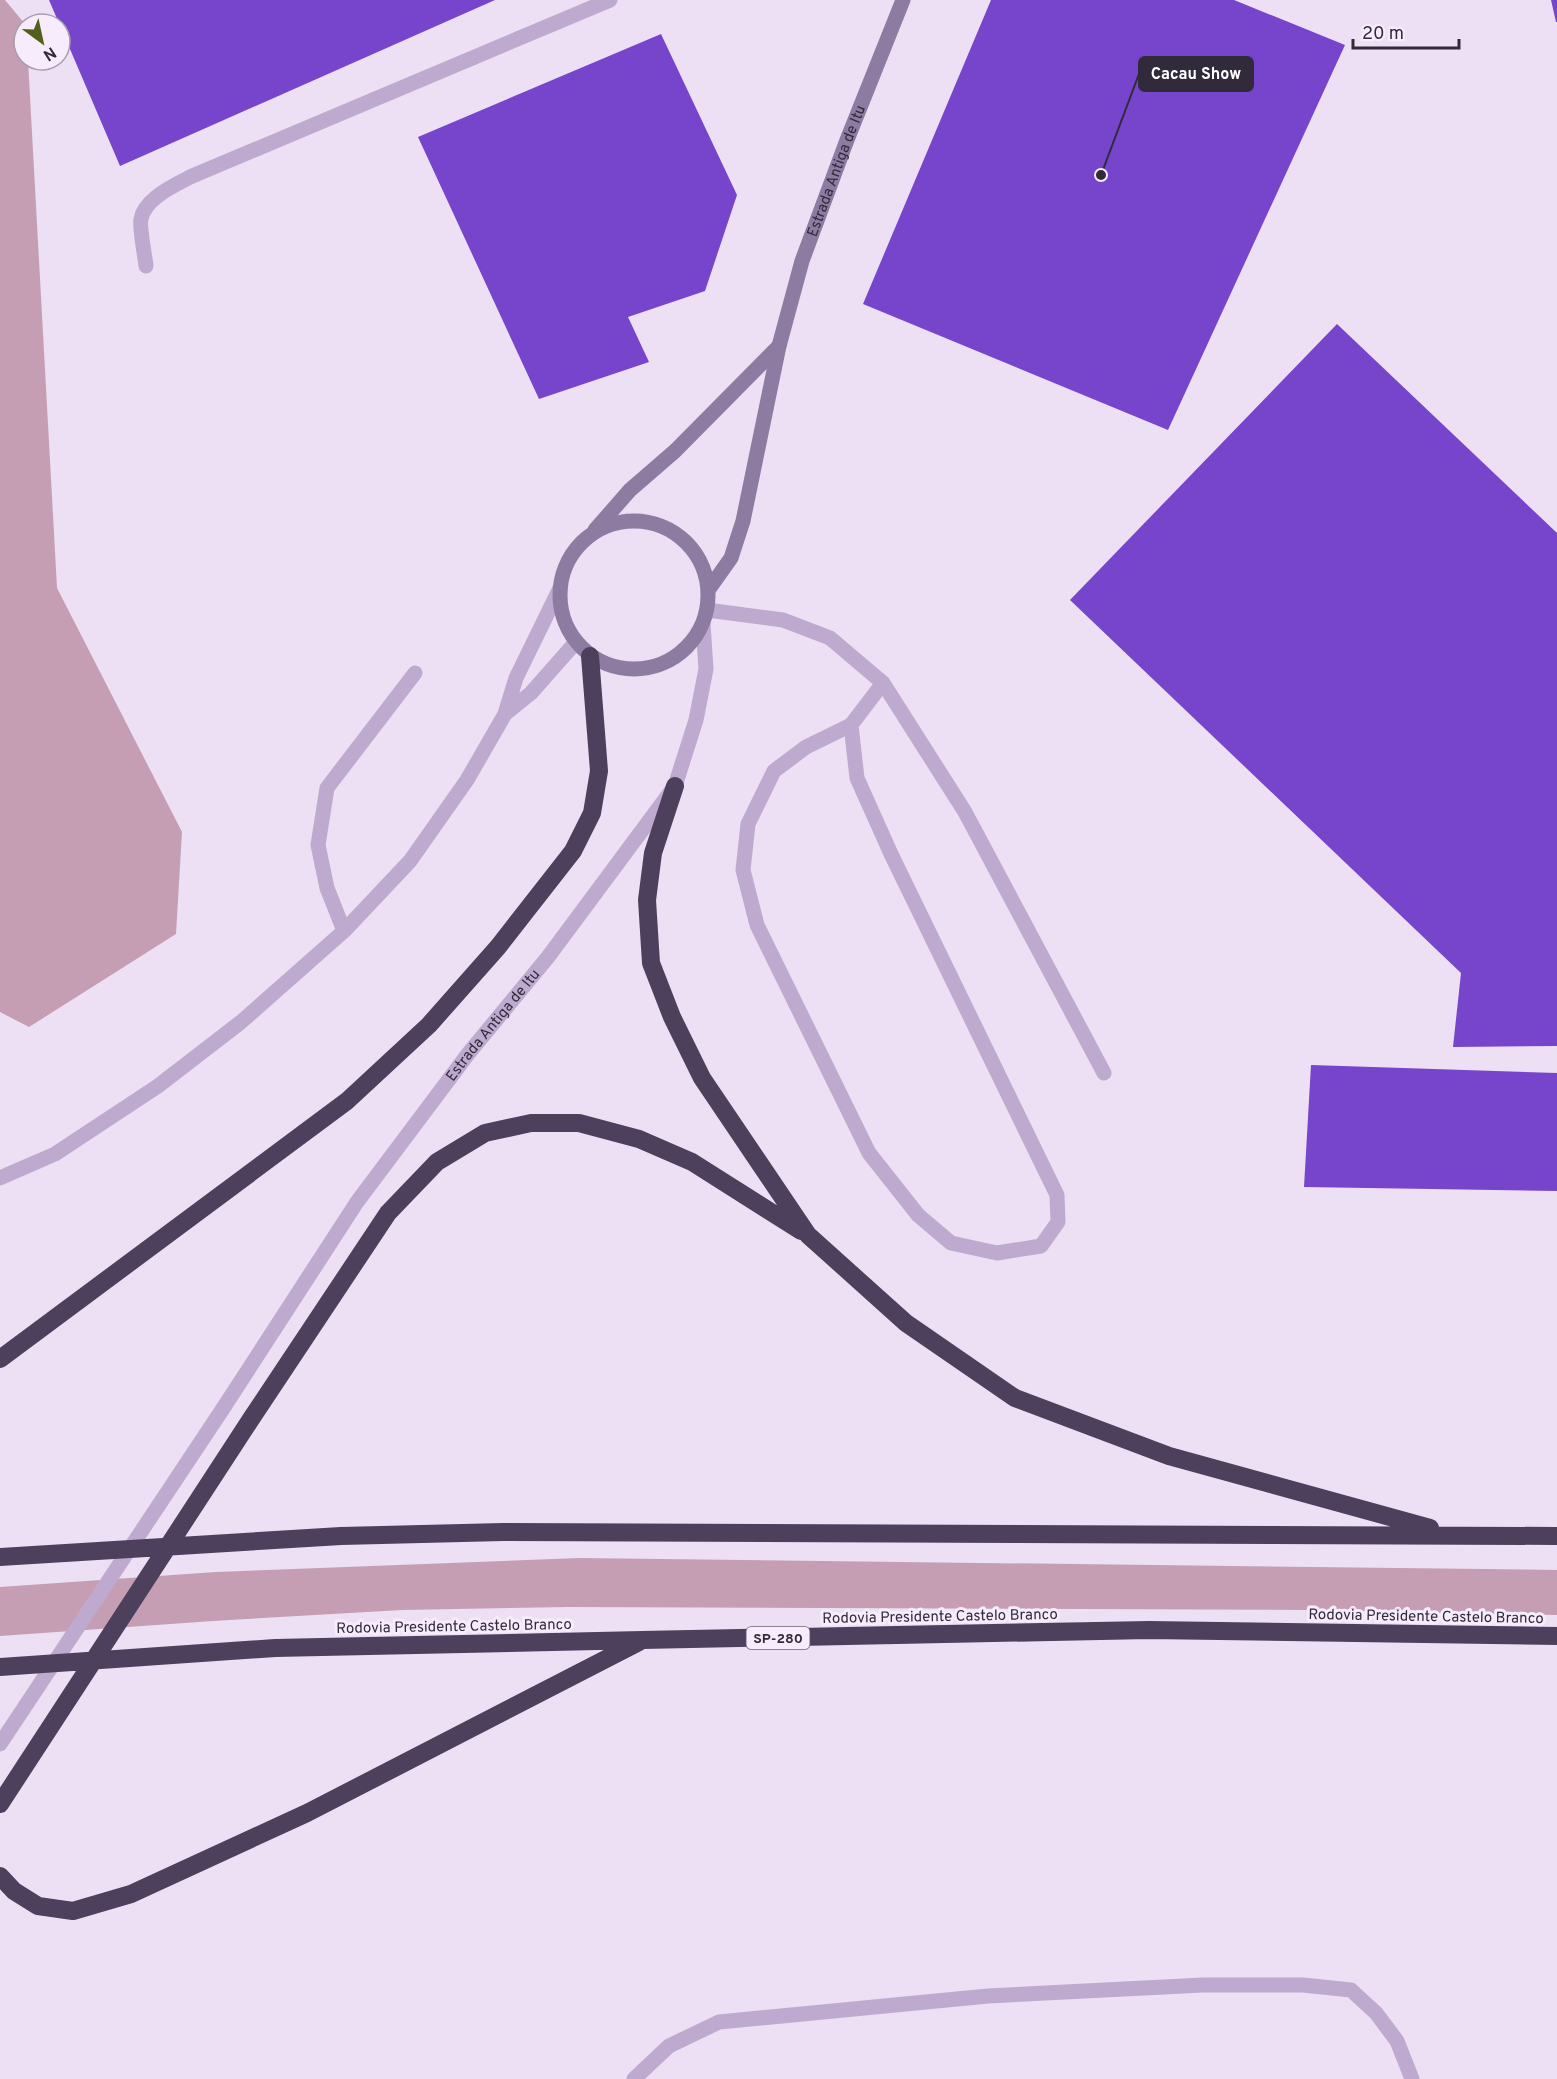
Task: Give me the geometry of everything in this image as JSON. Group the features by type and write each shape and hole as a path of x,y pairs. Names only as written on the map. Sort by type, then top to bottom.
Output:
{"highway":[{"path":"0,1359 347,1101 429,1025 498,947 573,851 592,813 599,771 590,656"},
{"path":"675,786 653,853 648,888 651,963 672,1017 702,1078 808,1235"},
{"path":"0,1804 388,1213 437,1162 485,1134 531,1123 579,1123 639,1139 692,1162 808,1235 906,1323 1015,1398 1169,1456 1455,1535"},
{"path":"0,1557 341,1536 503,1532 1557,1536"},
{"name":"Rodovia Presidente Castelo Branco","path":"0,1667 275,1648 642,1640 1149,1630 1557,1636"},
{"path":"0,1876 14,1891 38,1906 73,1911 130,1894 307,1813 642,1640"}],"main road":[{"name":"Estrada Antiga de Itu","path":"709,589 732,558 744,521 779,346 802,261 903,0"},
{"name":"Estrada Antiga de Itu","path":"587,538 630,490 675,451 779,346"},
{"path":"618,522 654,523 684,540 696,553 704,568 709,589 705,617 694,640 680,654 664,664 645,669 626,669 608,665 590,656 576,642 562,617 560,588 564,569 574,552 587,538 602,528 618,522"}],"street":[{"path":"146,266 141,219 151,201 168,189 190,177 610,0"},
{"path":"0,1178 55,1154 158,1086 241,1022 344,931 410,861 467,780 505,714 516,678 560,588"},
{"path":"705,617 783,620 830,638 884,683 965,813 1104,1073"},
{"name":"Estrada Antiga de Itu","path":"0,1744 357,1202 468,1054 548,957 675,786 696,720 706,669 705,617"},
{"path":"505,714 531,693 576,642"},
{"path":"344,931 327,888 318,845 327,788 415,673"},
{"path":"851,726 857,778 891,854 1057,1195 1058,1222 1041,1246 997,1253 951,1243 918,1215 869,1153 757,925 743,870 748,824 774,771 806,747 851,726 884,683"},
{"path":"634,2079 669,2046 719,2022 988,1996 1203,1985 1303,1985 1351,1990 1376,2013 1396,2042 1412,2079"}],"shaded area":[{"path":"0,0 5,0 15,12 12,12 12,72 29,72 57,588 182,832 176,934 29,1027 0,1012"},
{"path":"579,1558 1557,1570 1557,1615 1304,1610 568,1607 402,1610 0,1636 0,1587 216,1572"}],"building":[{"path":"49,0 495,0 120,166 72,54 72,12 54,12"},
{"path":"991,0 1234,0 1345,45 1168,430 863,304"},
{"path":"1551,0 1557,0 1557,22 1556,22"},
{"path":"661,34 737,195 705,291 628,317 649,362 539,399 418,137"},
{"path":"1337,324 1557,533 1557,1046 1453,1047 1461,973 1070,600"},
{"path":"1311,1065 1557,1073 1557,1191 1304,1187"}],"place":[{"name":"Cacau Show","path":"1101,175"}]}
